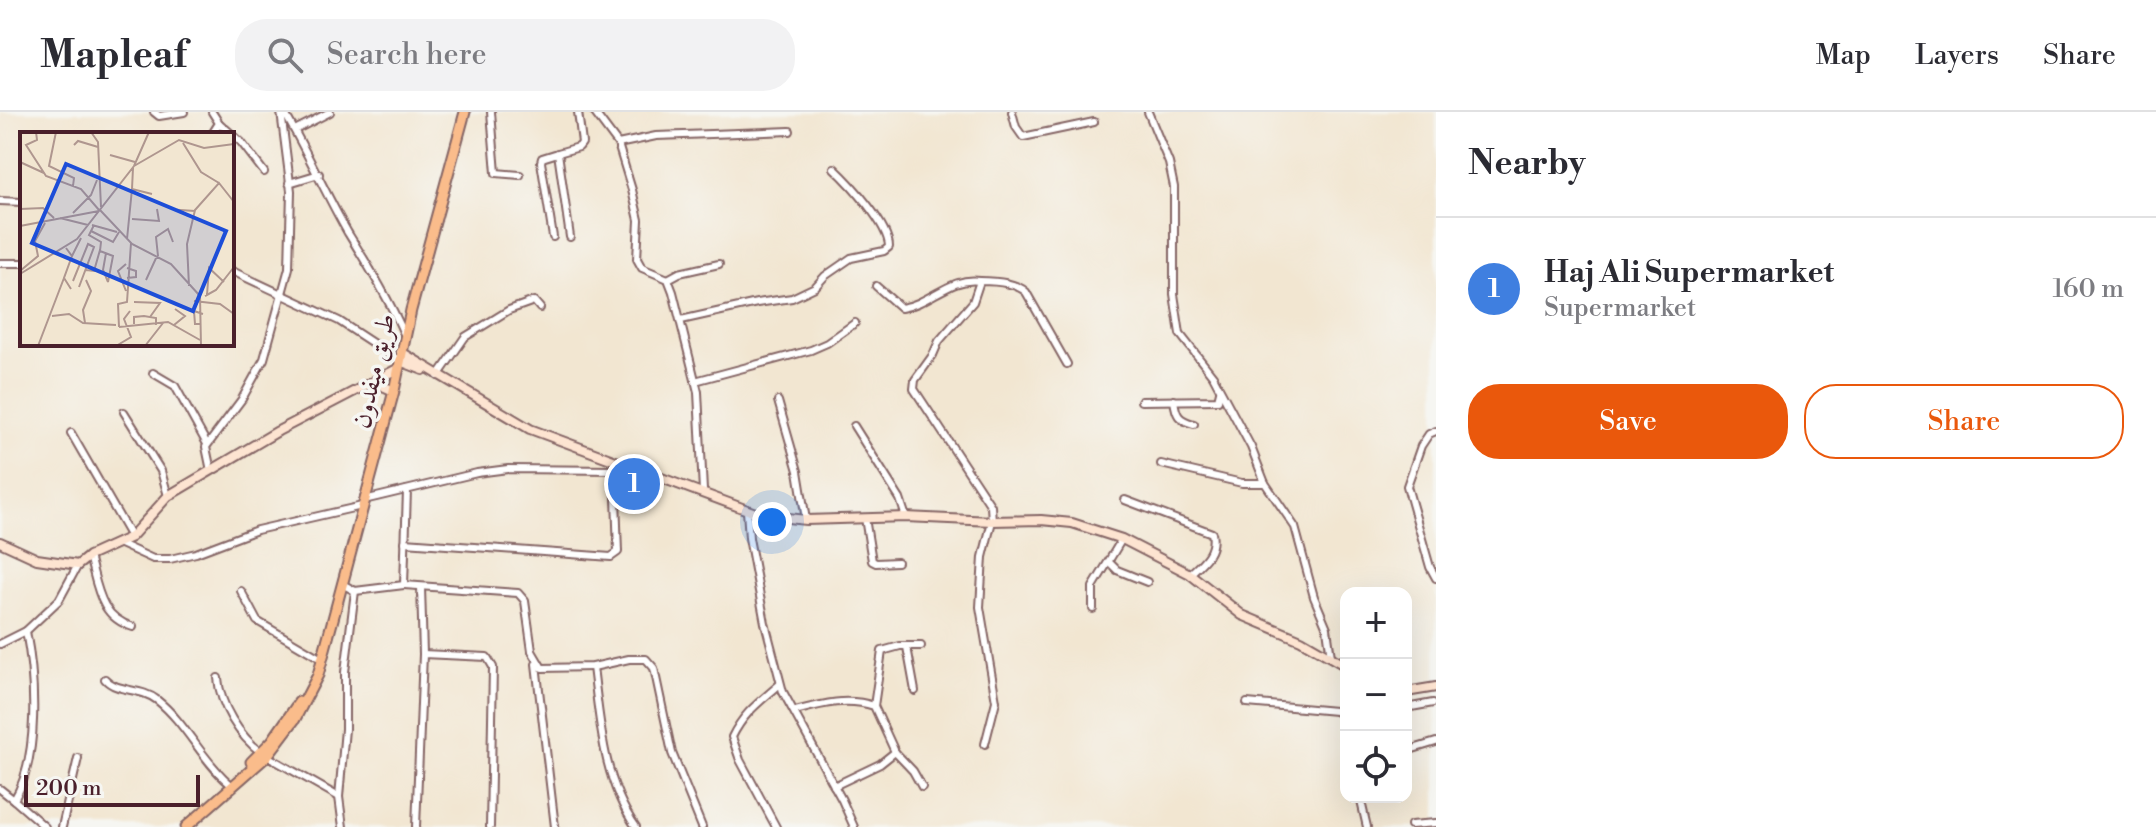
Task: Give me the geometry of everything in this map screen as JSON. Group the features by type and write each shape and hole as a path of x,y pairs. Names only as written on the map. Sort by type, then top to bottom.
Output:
{"main road":[{"name":"طريق ميفدون","path":"186,827 283,737 310,694 325,656 394,391 411,310 465,112"},
{"name":"طريق ميفدون","path":"178,827 264,754 308,687 328,641"}],"street":[{"path":"154,112 159,116 184,112"},
{"path":"212,112 229,132"},
{"path":"282,112 295,130 405,336"},
{"path":"207,444 242,399 264,359 289,268 289,183 282,112"},
{"path":"295,130 330,112"},
{"path":"491,112 496,173 520,175"},
{"path":"553,237 541,162 542,158 579,147 582,143 578,112"},
{"path":"594,112 618,144 639,220 637,259 642,268 668,279 681,320 701,411 703,491"},
{"path":"1012,112 1023,137 1094,122"},
{"path":"1148,112 1169,163 1174,187 1174,294 1180,334 1213,376 1251,447 1265,483 1288,515 1299,538 1314,597 1327,628 1331,657"},
{"path":"213,132 219,123"},
{"path":"618,144 656,136 790,131"},
{"path":"234,136 264,172"},
{"path":"558,153 570,237"},
{"path":"681,320 792,298 815,287 851,258 884,251 889,247 887,233 879,221 834,168"},
{"path":"289,183 319,174"},
{"path":"0,201 20,202"},
{"path":"668,279 679,273 719,264"},
{"path":"234,272 339,321 400,361 438,376 530,429 617,465 703,491 747,511 774,518 806,520 906,517 1072,523 1122,539 1190,574 1242,615 1340,662"},
{"path":"876,286 901,308 930,297 956,282 970,279 1021,287 1067,364"},
{"path":"980,281 973,302 942,337 913,387 991,506 991,532 985,545 980,607 996,701 985,744"},
{"path":"438,376 465,337 521,305 534,301 540,308"},
{"path":"392,308 399,315 411,310"},
{"path":"695,381 811,350 827,343 855,323"},
{"path":"0,644 26,631 59,600 78,565 89,556 131,537 168,496 278,431 374,382 400,361"},
{"path":"153,373 175,386 207,444 211,471"},
{"path":"374,382 394,391"},
{"path":"1141,401 1218,400 1220,392"},
{"path":"1174,400 1177,417 1194,424"},
{"path":"778,401 798,471 806,520"},
{"path":"124,412 161,471 168,496"},
{"path":"854,426 900,499 906,517"},
{"path":"1436,431 1427,436 1421,446 1407,486 1430,567 1436,578"},
{"path":"71,433 131,537"},
{"path":"1161,464 1242,483 1265,483"},
{"path":"118,543 153,559 170,559 196,553 257,530 477,473 617,465"},
{"path":"405,542 611,557 618,552 617,465"},
{"path":"404,585 407,490"},
{"path":"1125,500 1212,533 1212,549 1190,574"},
{"path":"747,511 765,623 780,684 854,827"},
{"path":"865,518 872,561 897,562"},
{"path":"1093,609 1093,587 1122,539"},
{"path":"0,542 37,559 78,565"},
{"path":"89,556 107,612 117,622 133,627"},
{"path":"1109,562 1117,570 1147,582"},
{"path":"344,585 355,591 404,585 512,590 525,601 530,644 542,668 593,667 646,659 654,668 672,753 702,827"},
{"path":"416,827 423,654 421,587"},
{"path":"241,591 257,621 320,658"},
{"path":"343,827 339,797 345,729 345,672 355,591"},
{"path":"14,800 26,766 32,723 33,675 26,631"},
{"path":"921,646 900,646 882,651 874,706 895,752 913,771 922,787"},
{"path":"907,647 915,691"},
{"path":"423,654 483,656 493,667 490,827"},
{"path":"536,658 555,827"},
{"path":"593,667 608,765 623,806 636,827"},
{"path":"218,678 222,700 251,745 339,797"},
{"path":"105,679 110,685 145,692 158,701 229,783"},
{"path":"776,827 740,760 732,737 751,707 780,684"},
{"path":"1412,691 1436,687"},
{"path":"795,711 839,701 874,706"},
{"path":"1247,703 1340,713"},
{"path":"1412,707 1433,703"},
{"path":"1413,749 1436,742"},
{"path":"834,786 880,764 895,752"},
{"path":"62,827 78,758"},
{"path":"0,789 45,827"},
{"path":"1361,803 1367,827"},
{"path":"1411,825 1436,823"}],"place":[{"name":"Haj Ali Supermarket","path":"634,484"}]}
